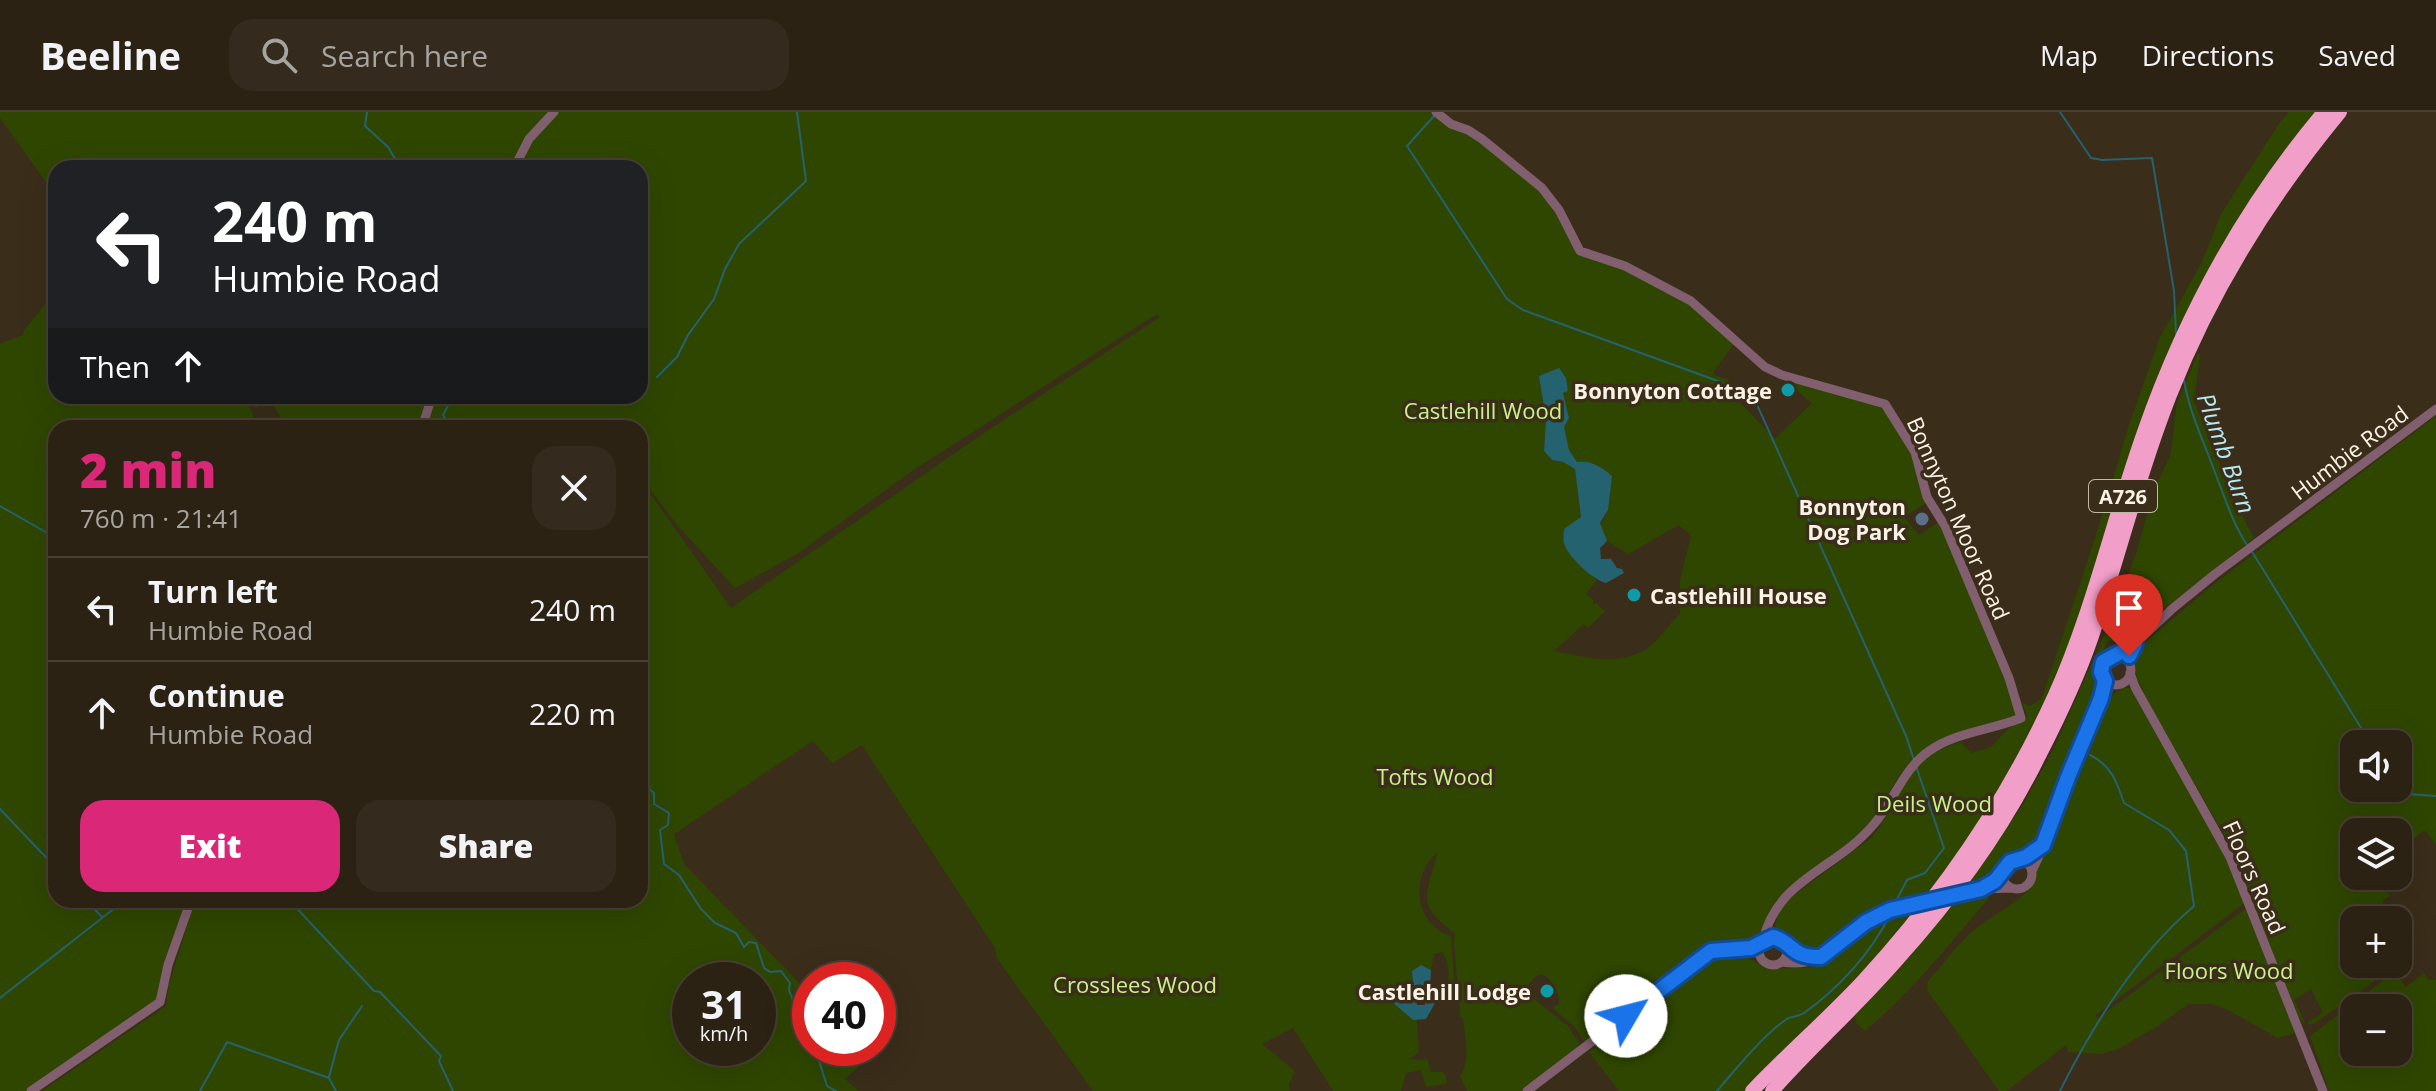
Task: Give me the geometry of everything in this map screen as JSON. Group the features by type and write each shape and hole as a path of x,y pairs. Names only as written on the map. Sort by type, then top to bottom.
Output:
{"highway":[{"name":"A726","path":"1752,1091 1861,983 1915,921 1992,815 2027,753 2055,694 2085,618 2144,432 2182,336 2250,210 2300,139 2324,112"},
{"name":"A726","path":"1772,1091 1897,960 1933,917 1995,832 2038,760 2091,640 2169,396 2202,322 2265,209 2340,112"}],"street":[{"path":"518,160 529,139 554,112"},
{"name":"Bonnyton Moor Road","path":"1436,112 1451,124 1482,139 1542,188 1559,210 1580,251 1625,266 1691,301 1765,367 1782,375 1885,404 1915,452 1927,497 1945,526 2009,678 2021,718 1931,749 1917,760 1884,812 1864,835 1777,905"},
{"name":"Humbie Road","path":"2116,656 2135,644 2215,574 2436,409"},
{"path":"2101,698 2125,676 2135,644"},
{"path":"1737,948 1770,965 1782,962 1804,964 1821,957 1866,922 1890,910 1981,889 2022,889 2027,886 2101,698 2105,681 2101,667 2107,659 2116,656 2124,658 2125,676"},
{"path":"2105,681 2125,676"},
{"name":"Floors Road","path":"2125,676 2135,687 2230,857 2323,1091"},
{"path":"1981,889 1995,881 2010,862 2034,853 2043,845"},
{"path":"2018,860 2027,863 2032,871"},
{"path":"2004,868 2004,880 2012,888"},
{"path":"1777,905 1772,928 1777,937 1798,955 1821,957"},
{"path":"1761,958 1767,922 1777,905"},
{"path":"31,1091 160,1002 168,965 188,908"},
{"path":"1527,1091 1711,951 1762,943 1777,937"},
{"path":"1782,962 1787,955 1786,946"}],"green space":[{"path":"0,112 551,112 518,160 48,160 48,185 0,118"},
{"path":"557,112 1432,112 1472,136 1545,194 1576,249 1622,267 1695,307 1734,344 1712,374 1729,380 1730,392 1775,439 1812,403 1781,378 1884,406 1915,461 1926,503 1904,517 1919,535 1940,521 2006,675 2017,715 1957,733 1924,749 1907,765 1862,832 1778,899 1767,916 1759,941 1712,947 1585,1043 1574,1026 1552,1008 1559,1004 1552,982 1541,974 1535,977 1524,991 1568,1026 1579,1043 1578,1048 1523,1091 1467,1091 1460,1077 1466,1048 1463,1018 1460,1017 1455,934 1433,913 1427,898 1437,853 1422,874 1420,899 1430,922 1451,936 1455,994 1450,995 1448,964 1442,952 1434,954 1431,970 1421,965 1412,971 1413,982 1391,1000 1412,1019 1417,1019 1419,1052 1410,1059 1428,1060 1431,1072 1443,1072 1447,1084 1426,1087 1421,1070 1406,1073 1401,1091 1333,1091 1293,1028 1262,1044 1295,1071 1289,1084 1290,1091 1093,1091 996,957 995,948 862,745 832,763 813,741 674,834 684,864 792,975 792,1066 860,1066 845,1079 859,1091 42,1091 166,1006 169,985 193,908 648,908 648,490 731,608 987,431 1160,317 1157,314 915,469 797,554 735,588 678,526 648,487 648,420 428,420 434,404 648,404 648,160 521,160 525,150","holes":["1566,378 1568,390 1563,393 1569,418 1563,427 1569,450 1577,462 1595,464 1606,471 1608,510 1600,527 1607,541 1628,554 1679,525 1691,536 1680,580 1680,613 1651,646 1624,658 1601,659 1554,651 1584,624 1588,628 1605,611 1593,604 1586,594 1597,580 1571,555 1575,523 1581,516 1575,469 1552,460 1544,451 1546,420 1540,383"]},
{"name":"Deils Wood","path":"2289,112 2319,112 2256,193 2056,685 1977,831 1925,898 1883,912 1822,953 1807,953 1796,948 1775,929 1777,916 1785,902 1871,838 1916,766 1933,753 1960,742 1972,753 1991,747 2008,729 2028,717 2022,703 2030,706 2042,698 2160,337 2201,264 2221,214"},
{"path":"48,301 48,404 247,404 254,420 48,420 48,908 185,908 155,1003 28,1091 0,1091 0,344 23,335"},
{"path":"2198,353 2194,401 2254,538 2125,640 2108,641 2096,664 2098,683 2065,763 2046,825 2035,844 2006,858 1995,875 1986,882 1969,883 2024,803 2054,748 2111,620 2136,554 2154,490 2170,456 2177,403"},
{"path":"273,404 426,404 422,420 282,420"},
{"path":"2436,416 2436,845 2425,830 2412,840 2412,818 2340,818 2340,890 2386,890 2390,896 2383,900 2383,906 2340,906 2340,978 2379,978 2356,994 2340,994 2340,1006 2314,1024 2306,1024 2305,1024 2298,1017 2232,849 2137,679 2134,658 2145,642 2214,584","holes":["2311,989 2323,1012 2306,1024 2294,1000"]},
{"name":"Floors Wood","path":"2122,688 2130,688 2136,694 2222,847 2245,903 2096,1015 2097,1019 2248,907 2299,1032 2278,1038 2228,1010 2212,1004 2188,1004 2118,1049 2101,1054 2068,1052 2066,1045 2007,1091 1999,1091 1927,990 1928,981 1968,936 2033,885 2037,867 2053,839 2091,732 2107,700"},
{"path":"1990,897 1899,1000 1865,1031 1857,1024 1854,1015 1903,965 1955,900"},
{"path":"1918,907 1889,944 1748,1091 1619,1091 1589,1052 1717,955 1739,955 1769,968 1812,967 1831,958 1870,924"},
{"path":"2424,973 2428,980 2436,980 2436,1091 2329,1091 2310,1036 2340,1013 2340,1066 2412,1066 2412,994 2365,994 2386,978 2399,978 2406,987"}],"water":[{"path":"1559,368 1566,378 1568,391 1563,393 1569,418 1564,427 1569,450 1577,462 1596,465 1612,476 1608,510 1600,523 1607,541 1600,548 1601,559 1611,559 1624,573 1606,583 1581,567 1566,548 1564,529 1581,517 1575,469 1552,460 1544,451 1546,420 1539,376"},
{"path":"1421,965 1431,970 1430,987 1416,998 1417,1005 1425,1005 1424,996 1431,989 1435,1003 1426,1019 1413,1020 1391,1001 1395,991 1407,988 1413,982 1412,971"}],"waterway":[{"path":"367,112 365,126 388,147 396,160"},
{"path":"657,377 677,357 688,335 714,299 725,269 739,244 806,181 797,112"},
{"name":"Plumb Burn","path":"2060,112 2091,158 2152,158 2174,291 2176,334"},
{"path":"1434,116 1407,146 1507,299 1523,310 1726,384 1754,398 1914,760"},
{"name":"Plumb Burn","path":"2184,380 2201,437 2247,545"},
{"path":"446,420 443,415 449,404"},
{"path":"0,506 48,533"},
{"name":"Plumb Burn","path":"2251,550 2362,730"},
{"path":"2060,1091 2087,1040 2118,992 2153,946 2194,906 2186,851 2169,830 2124,803 2108,769 2090,755"},
{"path":"1894,905 1907,880 1925,873 1944,848 1916,766"},
{"path":"648,788 654,793 654,804 669,813 668,825 660,830 664,864 679,875 701,909 715,923 736,933 744,947 749,942 756,943 764,968 770,972 781,971 790,983 792,998"},
{"name":"Plumb Burn","path":"2412,794 2436,796"},
{"path":"0,809 48,860"},
{"path":"94,908 102,917"},
{"path":"0,998 115,908"},
{"path":"296,908 374,991 380,992 441,1056 439,1061 453,1091"},
{"path":"1717,1091 1770,1033 1787,1019 1804,1013 1842,981 1864,956 1890,915"},
{"path":"329,1077 339,1040 362,1006"},
{"path":"200,1091 227,1042 329,1078 336,1091"},
{"path":"821,1066 827,1086 836,1091"}],"place":[{"name":"Bonnyton Cottage","path":"1788,390"},
{"name":"Bonnyton Dog Park","path":"1922,519"},
{"name":"Castlehill House","path":"1634,595"},
{"name":"Castlehill Lodge","path":"1547,991"}],"route":[{"path":"1626,1016 1711,951 1751,948 1773,937 1781,939 1798,955 1821,957 1866,922 1890,910 1991,885 2006,864 2034,853 2043,845 2101,698 2105,681 2101,672 2103,662 2135,644 2129,656"}],"park label":[{"name":"Castlehill Wood","path":"1483,410"},
{"name":"Tofts Wood","path":"1435,776"},
{"name":"Crosslees Wood","path":"1135,984"}]}
